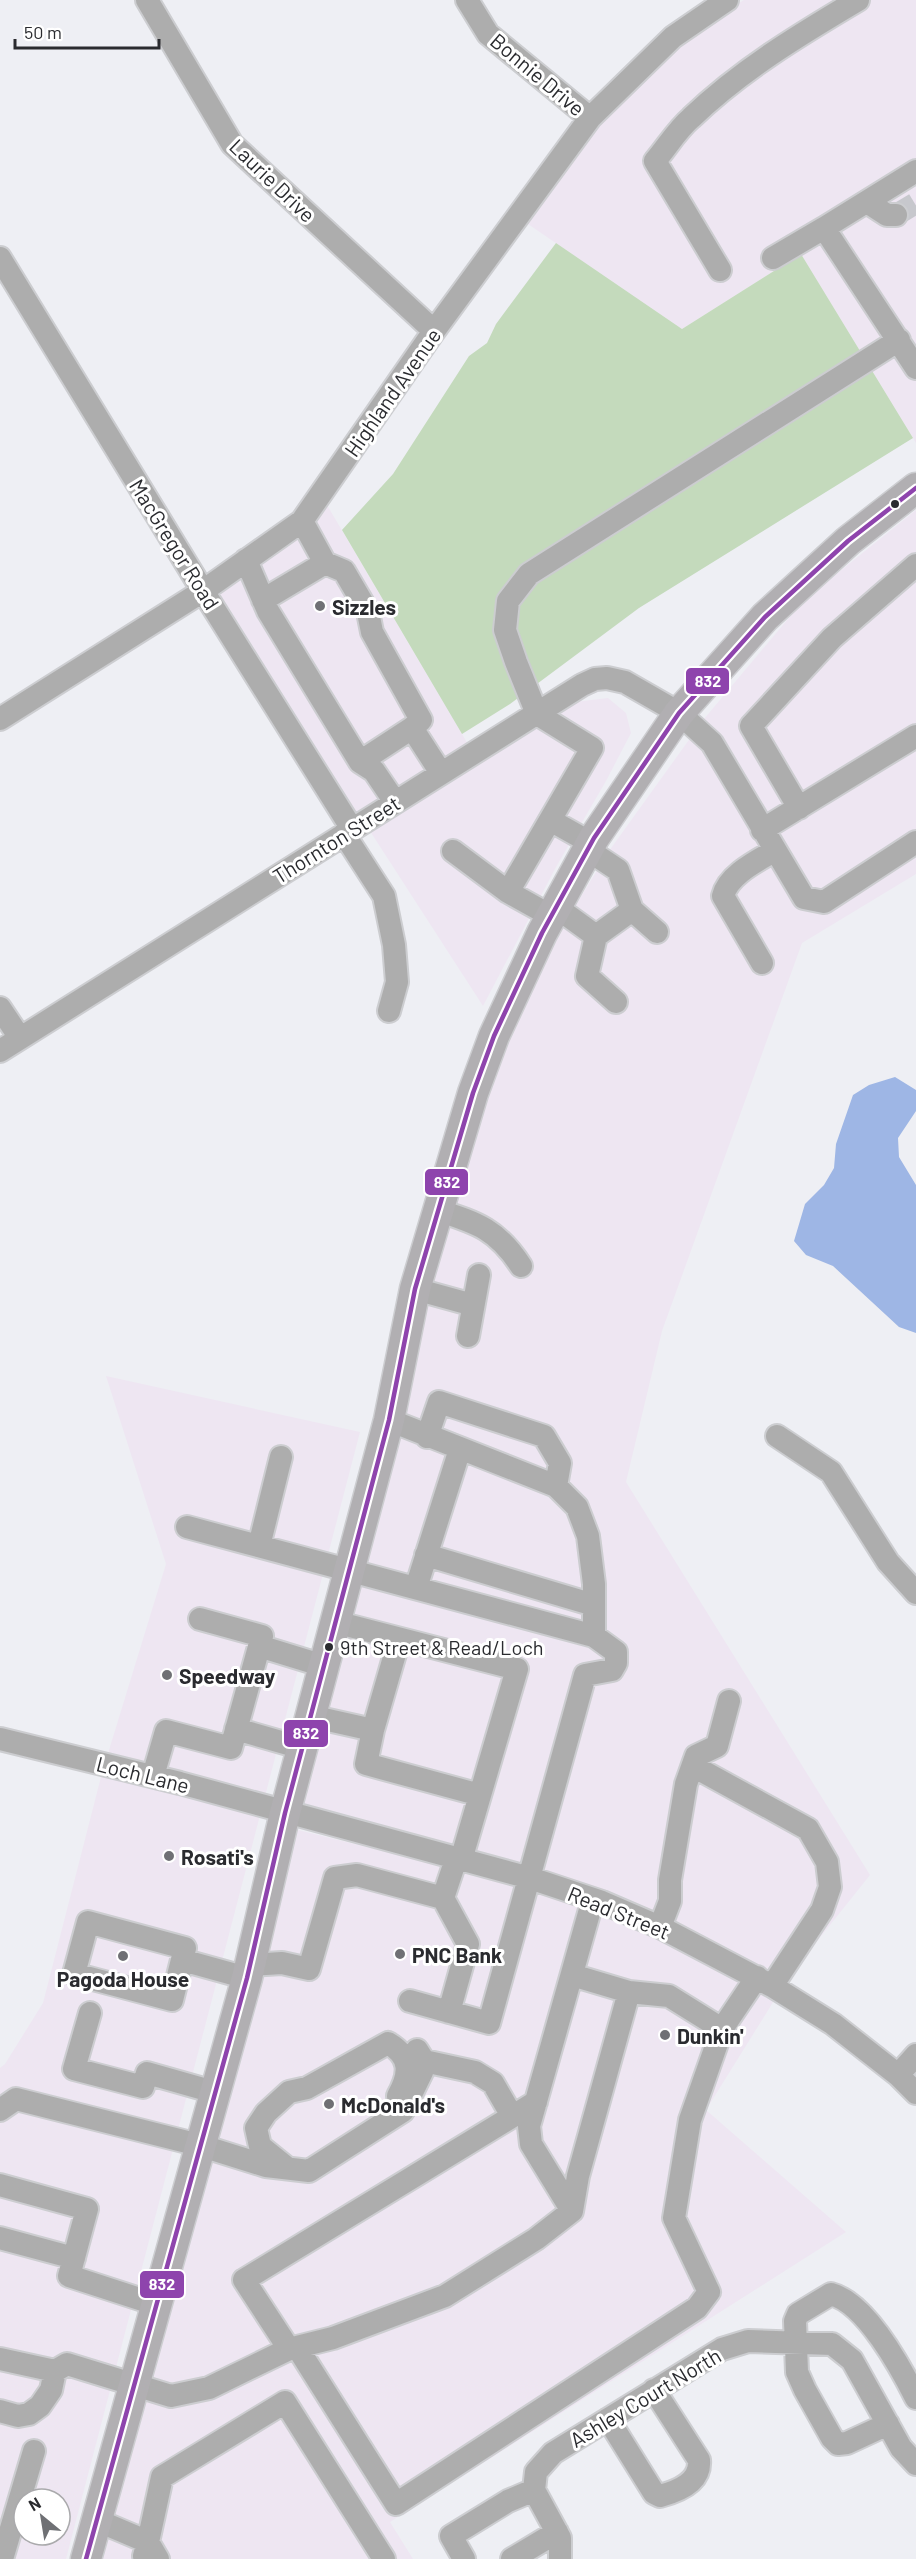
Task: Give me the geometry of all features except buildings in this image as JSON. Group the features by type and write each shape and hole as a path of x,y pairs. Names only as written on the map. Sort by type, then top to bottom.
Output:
{"main road":[{"path":"86,2559 248,1972 285,1813 389,1420 416,1289 437,1210 494,1035 554,911 590,847 679,713 765,617 848,542 916,488"}],"street":[{"name":"Laurie Drive","path":"147,0 232,144 434,331"},
{"name":"Bonnie Drive","path":"467,0 488,34 590,118"},
{"name":"Highland Avenue","path":"0,719 203,591 302,520 434,331 590,118 673,37 727,0"},
{"path":"720,270 655,161 689,119 734,80 773,51 858,0"},
{"path":"773,258 916,171"},
{"path":"867,202 887,215 896,215"},
{"path":"824,228 916,368"},
{"name":"MacGregor Road","path":"0,258 348,831 384,896 394,945 397,982 389,1011"},
{"path":"508,892 592,748 537,714 505,630 508,601 529,574 899,340"},
{"path":"302,520 325,563 344,571 368,612 372,632 421,720 360,762"},
{"path":"246,560 263,600 360,762 374,771 395,802"},
{"path":"263,600 325,563"},
{"path":"799,808 751,726 832,638 916,565"},
{"name":"Thornton Street","path":"0,1051 348,831 595,679 607,678 625,682 679,713 711,743 804,898 824,902 916,842"},
{"path":"412,728 441,773"},
{"path":"762,830 916,736"},
{"path":"550,820 590,847 618,870 632,910 657,932"},
{"path":"453,851 508,892 554,911 596,936"},
{"path":"762,963 723,896 725,886 774,851"},
{"path":"616,1002 587,976 596,936 632,910"},
{"path":"0,1008 20,1038"},
{"path":"437,1210 472,1221 489,1230 509,1248 521,1266"},
{"path":"468,1336 479,1275"},
{"path":"416,1289 473,1305"},
{"path":"427,1437 439,1402 544,1436 560,1463 556,1486"},
{"path":"389,1420 427,1437 556,1486 577,1508 588,1536 594,1584 594,1636"},
{"path":"777,1436 831,1472 888,1562 916,1593"},
{"path":"416,1588 460,1449"},
{"path":"259,1546 281,1457"},
{"path":"187,1527 594,1636 616,1652 616,1663 612,1670 585,1675 489,2023 410,2001"},
{"path":"426,1555 594,1605"},
{"path":"153,1776 166,1731 231,1748 262,1636 200,1619"},
{"path":"335,1622 517,1669 480,1794 443,1898"},
{"path":"399,1640 373,1730 366,1764 480,1794"},
{"path":"259,1646 324,1666"},
{"path":"660,1927 670,1901 670,1880 686,1784 696,1756 717,1746 729,1701"},
{"path":"310,1716 373,1730"},
{"path":"236,1729 302,1748"},
{"name":"Loch Lane","path":"0,1739 153,1776 285,1813"},
{"path":"536,2102 244,2280 293,2348 396,2504 696,2308 709,2292 674,2218 690,2120 722,2029 764,1982 822,1910 830,1887 827,1862 808,1829 693,1766"},
{"name":"Read Street","path":"285,1813 530,1878 593,1899 660,1927 764,1982 833,2024 898,2075 916,2093"},
{"path":"182,1960 248,1972 282,1963 309,1969 335,1878 357,1875 443,1898 468,1944 449,2012"},
{"path":"572,2211 531,2144 529,2126 593,1899"},
{"path":"88,1922 185,1948 182,1960 172,2000 74,1974 88,1922"},
{"path":"572,1975 629,1992 669,1996 722,2029"},
{"path":"0,2359 55,2371 67,2364 171,2396 209,2388 293,2348 333,2338 445,2296 536,2239 572,2211 578,2176 629,1992"},
{"path":"90,2013 74,2069 143,2087 147,2073 214,2092"},
{"path":"0,2110 16,2099 199,2145 266,2166 288,2169 309,2171 404,2111 422,2072 424,2061 409,2038 391,2033 375,2036 289,2092 266,2113 256,2128 260,2146 288,2169"},
{"path":"289,2092 307,2088 388,2043 399,2049 405,2060 408,2072 405,2083 390,2105 320,2148 313,2168"},
{"path":"898,2075 916,2055"},
{"path":"424,2061 475,2072 493,2083 512,2116"},
{"path":"0,2185 87,2209 69,2276 155,2304"},
{"path":"0,2238 74,2258"},
{"path":"888,2424 847,2443 838,2444 804,2390 797,2372 795,2321 798,2314 831,2294 840,2296 883,2341 902,2369 916,2398"},
{"name":"Ashley Court North","path":"534,2490 536,2472 553,2453 722,2349 748,2341 832,2344 852,2360 888,2424 914,2459"},
{"path":"0,2411 18,2416 29,2414 40,2406 51,2390 55,2371"},
{"path":"608,2419 654,2493 660,2496 672,2493 696,2478 699,2460 654,2390"},
{"path":"96,2520 150,2553 162,2477 285,2402 384,2559"},
{"path":"2,2559 34,2451"},
{"path":"464,2559 451,2536 508,2501 534,2490 559,2543 512,2559"}],"shaded area":[{"path":"744,0 916,0 916,443 801,254 682,329 525,222 603,118 672,52 716,17"},
{"path":"327,505 469,746 355,819 212,592"},
{"path":"916,510 916,874 802,943 662,1331 626,1482 870,1875 782,1985 665,1917 297,1806 456,1189 499,1063 543,958 609,851 704,719 804,600"},
{"path":"608,698 626,713 631,733 556,867 483,1006 368,828 567,703"},
{"path":"106,1376 360,1432 72,2536 72,2487 12,2487 12,2547 69,2547 66,2559 0,2559 0,2068 5,2064 43,2003 102,1773 166,1564"},
{"path":"290,1828 536,1889 644,1931 775,1999 706,2110 846,2232 390,2522 413,2559 99,2559"}],"green space":[{"path":"556,243 682,329 801,254 913,438 639,608 510,704 462,734 342,530 393,474 469,356 487,343 496,324"}],"water":[{"path":"895,1077 916,1090 916,1111 898,1138 899,1157 916,1185 916,1333 899,1327 833,1266 806,1255 794,1241 805,1204 824,1185 834,1168 836,1144 853,1095 869,1085"}],"tunnel":[{"path":"896,215 916,203"}],"transit line":[{"name":"832","path":"86,2559 247,1978 285,1813 389,1420 415,1289 473,1093 494,1036 542,933 594,838 679,713 765,617 848,541 916,488"}],"place":[{"name":"Sizzles","path":"320,606"},
{"name":"9th Street & Read/Loch","path":"329,1647"},
{"name":"Speedway","path":"167,1675"},
{"name":"Rosati's","path":"169,1856"},
{"name":"PNC Bank","path":"400,1954"},
{"name":"Pagoda House","path":"123,1956"},
{"name":"Dunkin'","path":"665,2035"},
{"name":"McDonald's","path":"329,2104"}]}
